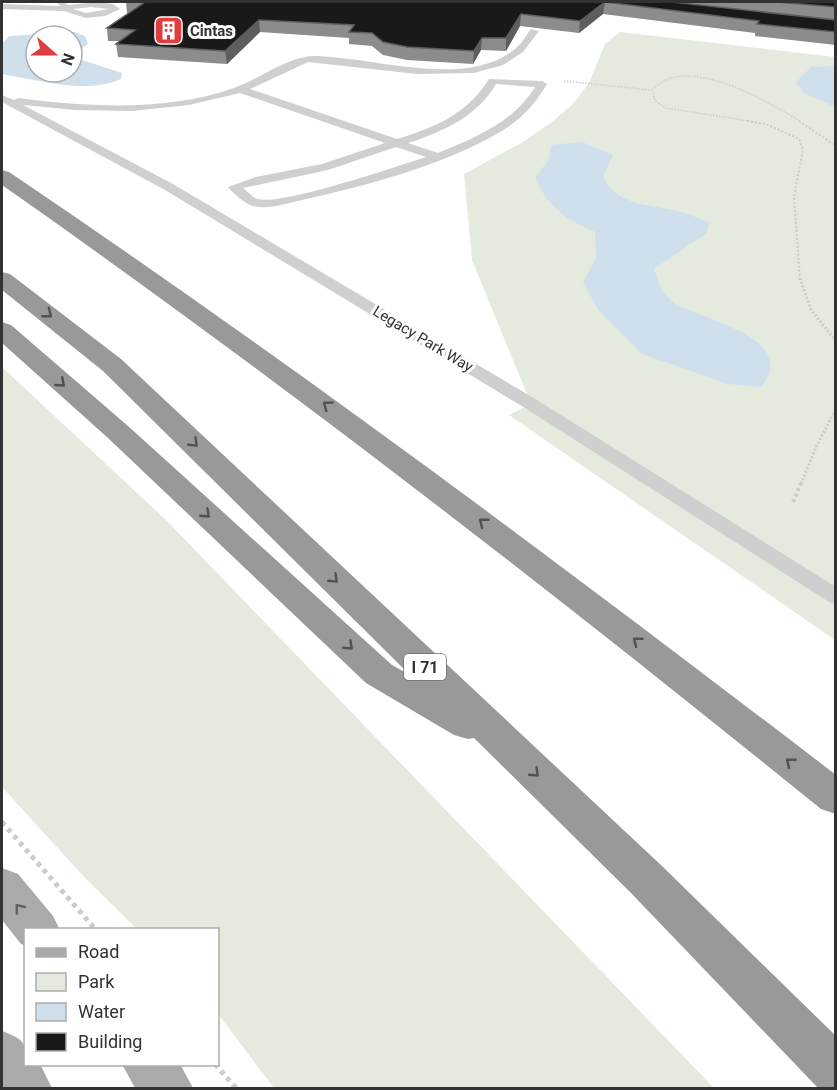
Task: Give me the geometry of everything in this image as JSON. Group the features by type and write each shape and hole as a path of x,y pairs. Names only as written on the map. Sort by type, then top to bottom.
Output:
{"highway":[{"path":"2,176 291,378 607,618 836,798"},
{"name":"I 71","path":"2,279 112,364 647,880 836,1071"},
{"path":"2,330 118,432 379,674 509,748"}],"main road":[{"path":"2,887 35,928"},
{"path":"2,1055 26,1089"},
{"path":"148,1066 167,1089"}],"lane":[{"path":"2,7 63,5"},
{"path":"2,99 61,107 124,108 196,100 239,89 271,77 295,62 307,59 394,68 471,70 506,59 520,49 534,31"},
{"path":"493,81 542,84 536,96 522,111 500,128 438,157 334,189 276,202 255,203 234,187 325,166 426,133 454,119 482,98 489,92 493,81"},
{"path":"239,89 438,157"},
{"name":"Legacy Park Way","path":"2,99 199,205 531,404 836,597"}],"path":[{"path":"652,90 657,83 666,79 709,78 766,103 808,126 836,146"},
{"path":"542,84 554,81 579,82 652,90"},
{"path":"652,90 655,101 666,108 766,124 799,139 803,150 794,196 800,281 811,310 836,341"},
{"path":"793,502 817,445 836,409"},
{"path":"2,822 94,928"},
{"path":"216,1066 236,1089"}],"green space":[{"path":"620,32 835,57 835,640 509,415 531,404 472,260 464,174 523,142 573,104 589,83 605,44"},
{"path":"2,367 167,521 714,1088 274,1088 219,1015 219,928 136,928 85,878 2,787"}],"water":[{"path":"24,35 24,78 2,74 2,44 9,36"},
{"path":"84,36 85,36 88,44 84,47"},
{"path":"84,61 122,73 121,79 107,84 62,85 57,84 84,84"},
{"path":"835,66 835,107 804,93 796,82 811,67"},
{"path":"582,142 613,155 603,177 610,187 627,200 682,212 709,222 707,233 654,269 663,291 672,301 683,308 732,328 761,345 768,357 770,370 762,387 728,384 642,354 598,310 583,282 596,258 595,232 559,212 546,198 535,178 549,159 551,145"}],"building":[{"path":"145,2 605,2 580,21 521,14 506,38 482,38 474,51 407,47 383,42 372,33 349,32 354,25 259,20 225,51 116,44 135,30 107,28"},
{"path":"605,2 672,2 836,20 836,32 757,24 759,21"},
{"path":"776,2 836,2 836,7"}],"place":[{"name":"Cintas","path":"169,31"}]}
